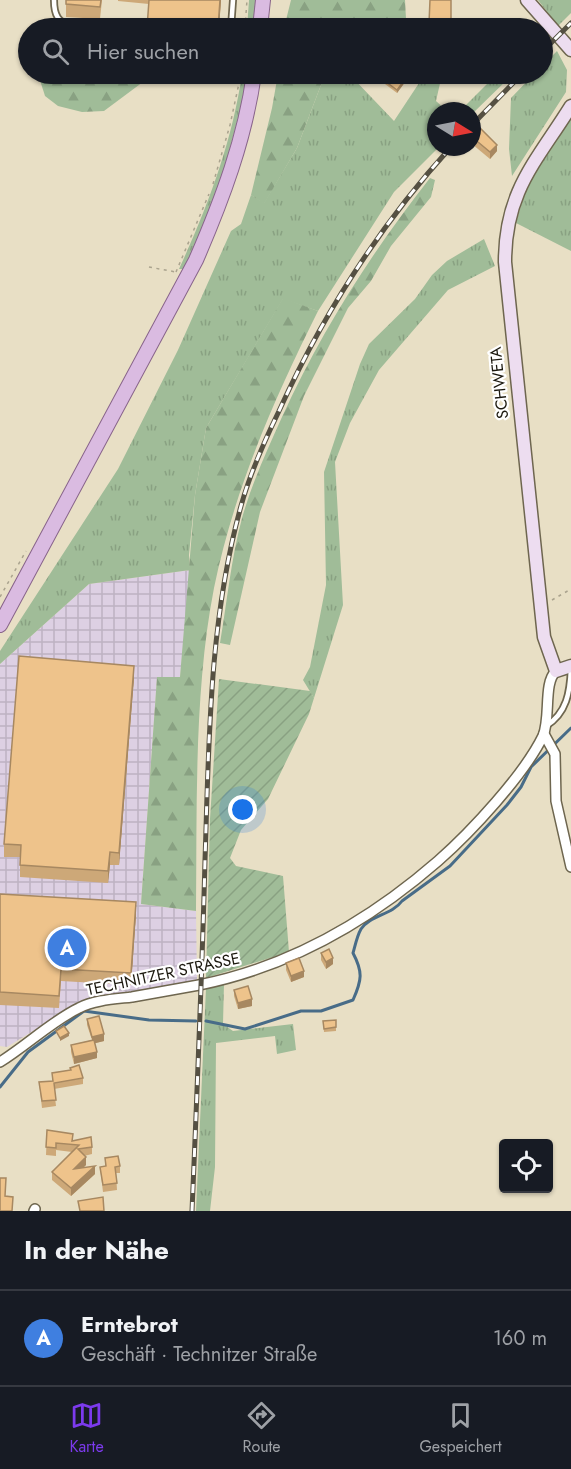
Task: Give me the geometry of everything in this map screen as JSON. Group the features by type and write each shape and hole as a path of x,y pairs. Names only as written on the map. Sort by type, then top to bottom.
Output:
{"main road":[{"path":"261,18 263,0"},
{"path":"0,625 224,192 244,125 252,84"}],"street":[{"path":"527,0 543,18"},
{"path":"553,30 571,50"},
{"name":"SCHWETA","path":"556,671 545,644 539,603 508,310 505,241 511,205 522,182 571,106"},
{"path":"571,666 556,671 549,681 545,730 552,749 556,801 571,867"},
{"name":"TECHNITZER STRASSE","path":"0,1062 80,1006 201,985 253,971 321,943 340,932 403,890 439,860 518,773 545,730"}],"lane":[{"path":"54,0 54,13 57,18"},
{"path":"232,18 233,0"},
{"path":"545,730 564,708 570,687 571,666"}],"path":[{"path":"246,18 247,0"},
{"path":"149,267 182,274 218,169 239,84"},
{"path":"0,597 26,549"},
{"path":"539,603 556,599 571,589"}],"shaded area":[{"path":"190,570 180,678 157,678 141,904 196,911 197,980 82,1001 7,1047 0,1046 0,664 89,584"}],"green space":[{"path":"249,0 257,0 255,18 248,18"},
{"path":"291,0 405,0 406,18 286,18"},
{"path":"538,0 571,0 571,13 558,26"},
{"path":"557,51 567,70 566,92 512,176 509,149 511,98 524,84 553,84 553,55"},
{"path":"41,84 140,84 104,111 82,112 58,106 45,96"},
{"path":"240,84 246,84 214,198 184,269 179,269 218,173"},
{"path":"276,84 321,84 297,148 264,204 251,195"},
{"path":"321,84 359,84 394,121 418,84 440,84 437,102 427,102 427,156 430,156 394,192 318,311 283,299 206,428 195,495 189,555 190,570 89,584 0,664 0,651 118,469 178,350 231,231 241,224 251,195 264,203 297,148"},
{"path":"487,84 503,84 481,105 481,102 469,102"},
{"path":"571,117 571,251 516,223 526,188"},
{"path":"430,178 435,180 431,197 391,246 371,281 348,308 304,396 260,512 230,645 220,643 238,533 255,479 276,429 297,385 349,293 408,206"},
{"path":"484,239 495,266 448,290 379,370 350,423 335,462 343,605 314,698 303,680 310,667 326,585 324,472 360,364 369,344 415,299 432,275 447,261"},
{"path":"283,298 318,311 271,411 244,480 222,552 214,588 200,707 196,911 141,904 157,677 180,677 195,495 206,428"},
{"path":"219,679 310,691 314,698 309,714 268,799 241,830 230,858 236,866 283,876 289,952 206,978 210,819"},
{"path":"224,984 223,1024 233,1031 293,1024 296,1050 277,1054 275,1036 216,1043 215,1167 210,1211 196,1211 206,988"}],"building":[{"path":"66,0 101,0 100,7 66,4"},
{"path":"149,0 220,0 219,18 148,18"},
{"path":"430,0 451,0 451,18 429,18"},
{"path":"389,84 402,84 397,90"},
{"path":"481,129 497,145 490,152 481,144"},
{"path":"19,656 134,666 119,853 110,852 108,871 20,865 21,845 4,844"},
{"path":"0,894 136,902 131,973 61,969 59,996 0,992"},
{"path":"329,949 333,958 326,962 321,953"},
{"path":"299,958 304,971 291,976 286,963"},
{"path":"248,986 252,999 238,1003 234,990"},
{"path":"99,1016 104,1034 92,1037 87,1019"},
{"path":"336,1020 336,1027 324,1029 323,1021"},
{"path":"64,1026 69,1033 60,1038 56,1031"},
{"path":"94,1040 97,1052 74,1057 71,1045"},
{"path":"79,1065 83,1078 54,1083 56,1100 42,1101 39,1082 53,1081 52,1073 71,1070 70,1068"},
{"path":"47,1130 73,1134 72,1141 91,1137 92,1147 78,1149 86,1157 74,1169 95,1166 71,1188 52,1172 79,1145 56,1143 56,1148 46,1147"},
{"path":"118,1156 120,1166 115,1167 117,1183 103,1185 100,1167 106,1166 105,1158"},
{"path":"0,1178 6,1178 5,1196 13,1197 12,1211 0,1211"},
{"path":"103,1197 104,1211 80,1211 78,1201"}],"waterway":[{"path":"206,1021 245,1029 301,1011 321,1011 353,1000 360,976 353,953 357,938 365,924 398,906 450,866 507,805 521,787 531,767 571,728"},
{"path":"0,1087 28,1052 84,1011 149,1020 196,1021"}],"railway":[{"path":"553,41 571,23"},
{"path":"481,116 512,84"},
{"path":"192,1211 212,682 222,593 230,549 241,506 258,458 314,340 354,272 400,208 443,156"}],"place":[{"name":"Erntebrot","path":"67,948"}]}
